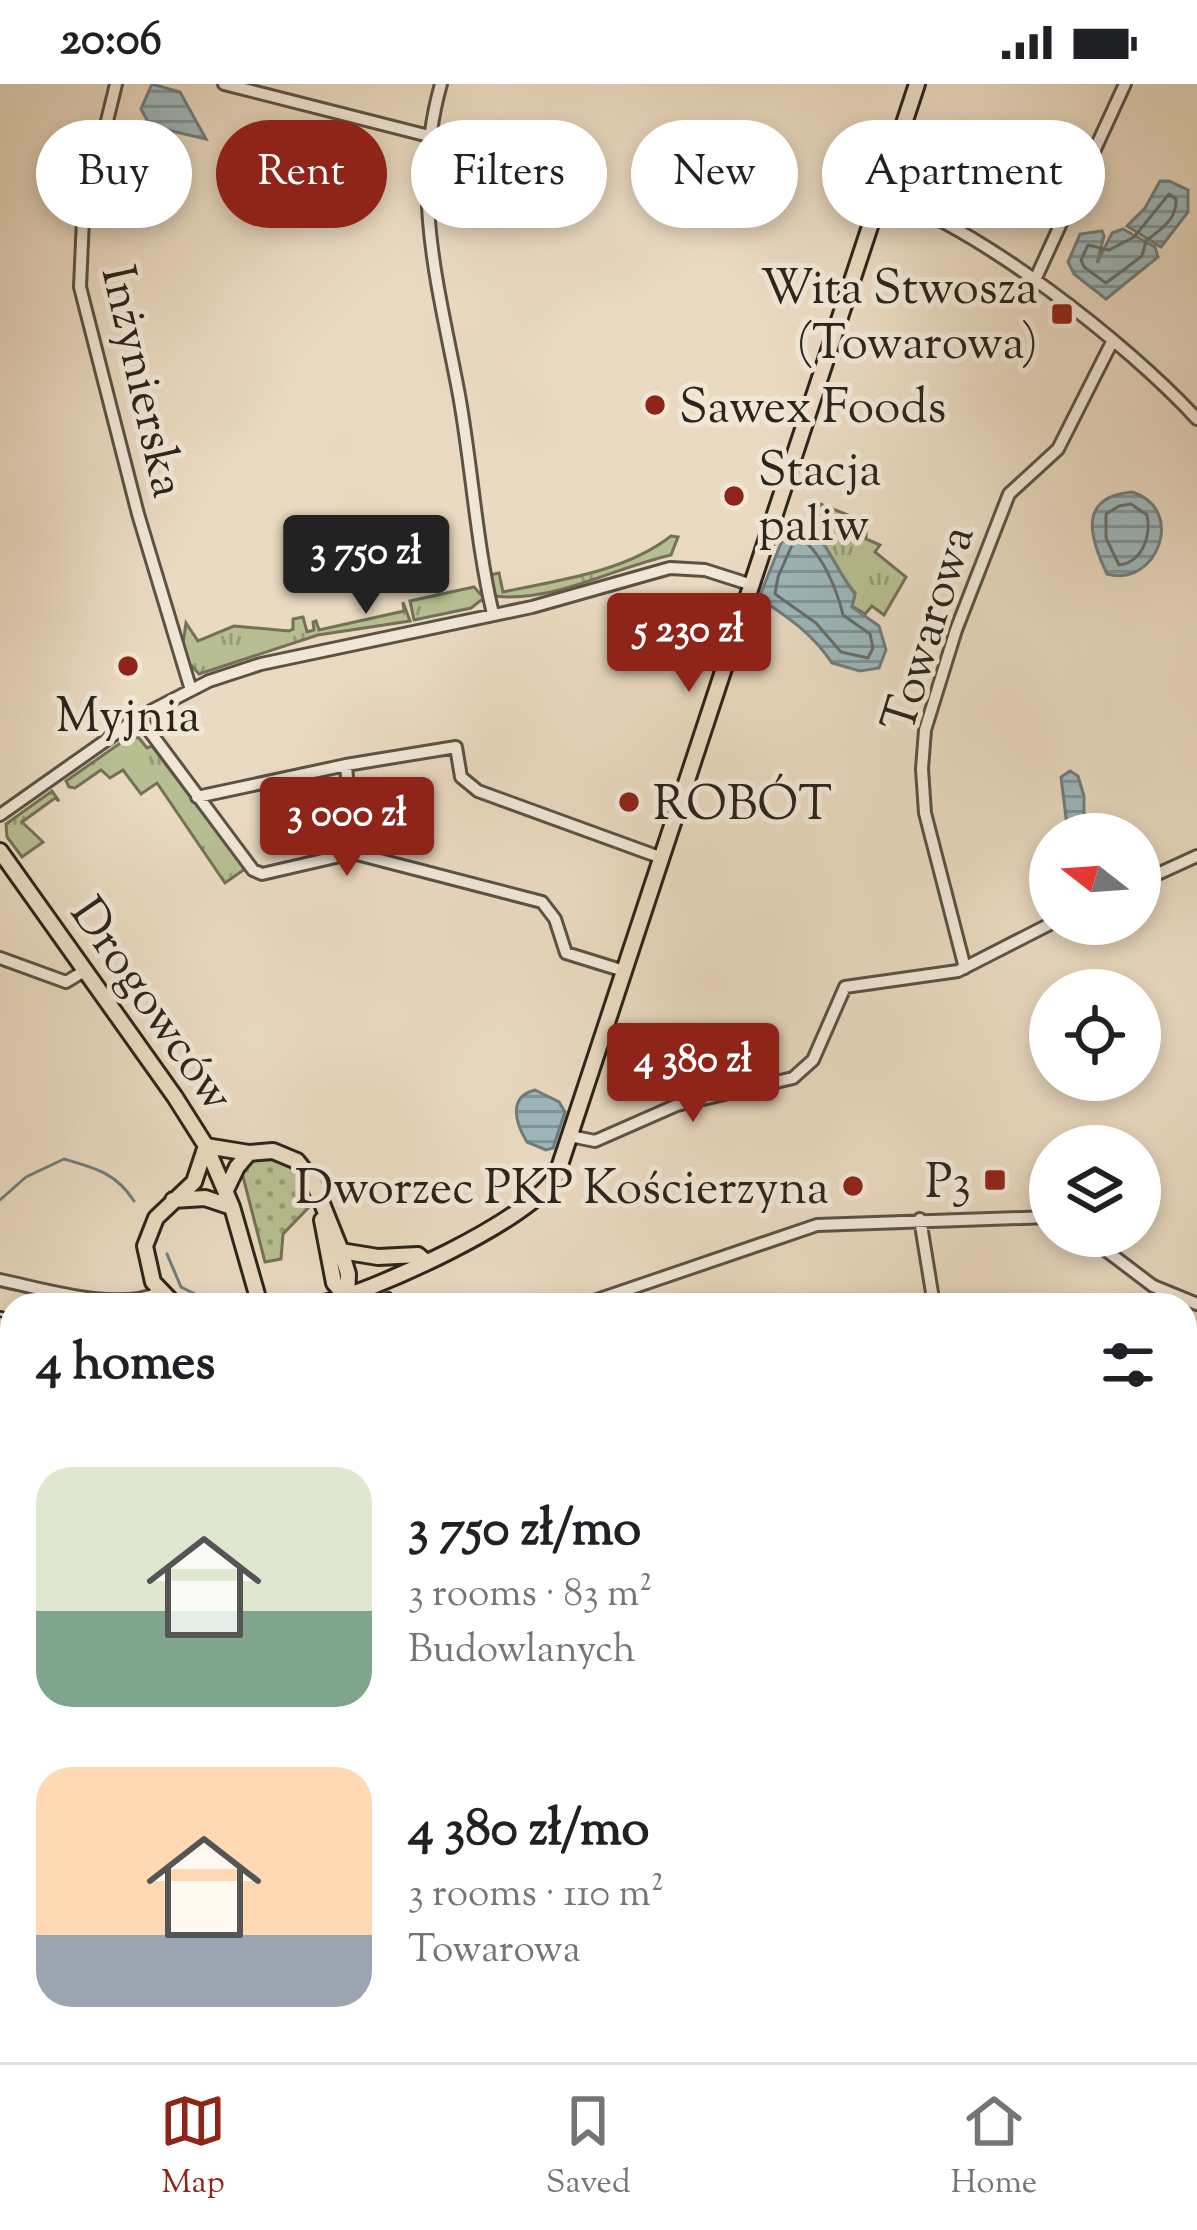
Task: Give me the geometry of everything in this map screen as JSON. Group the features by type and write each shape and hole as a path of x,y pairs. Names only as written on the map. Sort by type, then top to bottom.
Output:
{"main road":[{"path":"905,120 916,84"},
{"path":"358,1293 426,1262 536,1201 551,1185 870,228"},
{"name":"Drogowców","path":"0,851 206,1146 232,1207 257,1293"},
{"path":"160,1292 149,1274 145,1246 155,1218 194,1182 206,1146 249,1153 273,1151 297,1161 313,1180 341,1251 349,1274 347,1293"},
{"path":"226,1190 249,1153"},
{"path":"173,1200 205,1198 232,1207"},
{"path":"321,1204 334,1283 343,1293"},
{"path":"341,1251 379,1257 418,1255 426,1262"}],"street":[{"name":"Inżynierska","path":"116,84 83,219 80,287 137,514 191,690"},
{"path":"224,84 411,131"},
{"path":"433,120 441,84"},
{"path":"1034,282 1126,84"},
{"path":"432,228 433,278 459,394 493,614"},
{"path":"953,228 1112,342 1162,382 1197,419"},
{"name":"Towarowa","path":"965,968 925,813 925,730 956,630 1009,494 1058,449 1112,342"},
{"path":"0,815 139,716 261,664 592,592 670,568 705,570 752,584"},
{"path":"139,716 253,870 262,874 353,853 542,902 555,919 566,953 625,970"},
{"path":"197,796 455,747 461,776 478,791 662,857"},
{"path":"346,765 353,853"},
{"path":"1161,872 1197,856"},
{"path":"570,1136 595,1141 676,1105 793,1078 813,1060 844,987 949,974 1029,935"},
{"path":"0,958 66,982 86,970"},
{"path":"617,1293 817,1225 1029,1217"},
{"path":"920,1219 932,1293"},
{"path":"1115,1257 1170,1293"},
{"path":"0,1280 71,1293"}],"green space":[{"path":"820,504 866,522 866,539 880,545 875,552 906,577 884,615 872,606 865,614 852,606 855,593 810,527"},
{"path":"671,536 678,537 671,555 561,590 495,596 490,575 499,573 503,592 569,578 633,558"},
{"path":"474,587 484,598 471,608 414,620 410,601"},
{"path":"403,602 410,621 318,635 199,674 192,666 186,667 182,651 186,623 198,641 234,626 289,631 293,619 303,617 307,632 314,630 316,621 319,630 404,611"},
{"path":"129,737 139,738 147,748 152,746 245,869 225,883 157,783 141,794 123,770 110,778 101,770 75,788 69,787 66,781"},
{"path":"52,791 59,801 55,798 22,822 43,842 22,857 7,837 6,824"},
{"path":"274,1158 300,1175 312,1204 283,1234 281,1259 265,1262 241,1169 256,1159"}],"water":[{"path":"152,84 180,92 206,139 192,136 192,120 147,120 141,109"},
{"path":"1160,181 1188,190 1188,212 1161,247 1127,226 1145,208"},
{"path":"1123,229 1155,247 1158,257 1106,299 1074,274 1068,262 1080,234 1102,231 1097,263 1112,233"},
{"path":"1132,492 1149,501 1158,514 1159,545 1140,569 1125,575 1107,574 1092,521 1103,502"},
{"path":"791,518 820,540 855,594 852,607 879,626 886,650 879,668 860,671 832,663 808,635 759,598"},
{"path":"1070,771 1078,776 1084,813 1065,813 1061,777"},
{"path":"535,1090 559,1102 565,1112 553,1148 546,1150 527,1142 517,1119 520,1099"}],"waterway":[{"path":"0,1200 26,1177 64,1159 112,1178 134,1201"},
{"path":"167,1254 181,1287 193,1293"}],"place":[{"name":"Wita Stwosza (Towarowa)","path":"1062,314"},
{"name":"Sawex Foods","path":"655,405"},
{"name":"Stacja paliw","path":"734,496"},
{"name":"Myjnia","path":"128,666"},
{"name":"ROBÓT","path":"629,802"},
{"name":"P3","path":"995,1180"},
{"name":"Dworzec PKP Kościerzyna","path":"853,1186"}]}
